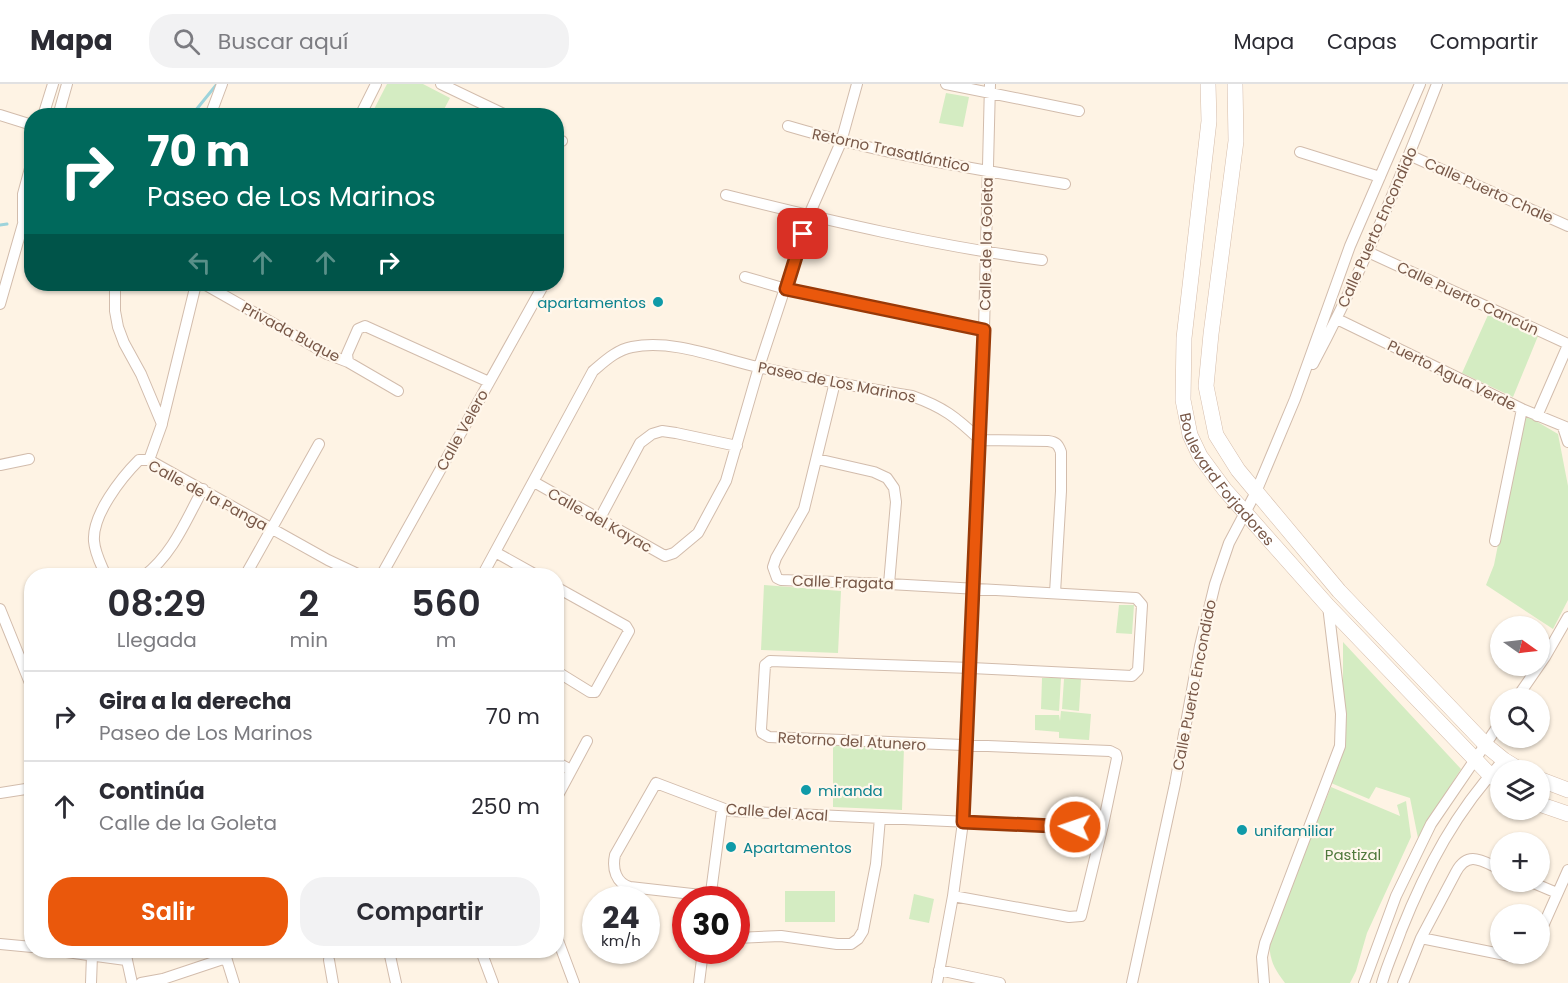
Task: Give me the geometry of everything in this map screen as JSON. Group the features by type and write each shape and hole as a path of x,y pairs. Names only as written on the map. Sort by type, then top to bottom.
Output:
{"main road":[{"name":"Boulevard Forjadores","path":"1208,84 1209,121 1184,338 1183,400 1190,435 1200,456 1245,513 1328,606 1490,773"},
{"name":"Boulevard Forjadores","path":"1235,84 1236,141 1210,334 1206,386 1216,435 1238,470 1339,591 1485,744 1504,760"},
{"path":"1550,783 1568,790"},
{"path":"1550,808 1568,814"}],"street":[{"path":"46,108 53,84"},
{"path":"60,108 67,84"},
{"path":"213,108 222,84"},
{"path":"364,108 376,84"},
{"path":"441,84 491,108"},
{"path":"759,368 808,215 841,142 857,84"},
{"path":"946,84 989,89 1079,111"},
{"name":"Calle Puerto Encondido","path":"1132,983 1175,784 1207,613 1229,543 1256,492 1295,399 1347,254 1420,84"},
{"name":"Calle Puerto Encondido","path":"1295,399 1337,319 1366,256 1437,84"},
{"name":"Calle de la Goleta","path":"980,440 989,89"},
{"path":"0,115 24,122"},
{"name":"Retorno Trasatlántico","path":"788,126 841,142 988,172 1065,184"},
{"path":"1300,152 1380,177"},
{"name":"Calle Puerto Chale","path":"1409,155 1568,226"},
{"path":"726,195 808,215 985,252 1042,260"},
{"path":"0,304 24,234"},
{"name":"Calle Puerto Cancún","path":"1347,254 1366,256 1568,344"},
{"path":"745,277 786,289 984,330"},
{"path":"115,291 118,327 145,382 162,424"},
{"path":"149,460 162,424 194,291"},
{"name":"Privada Buque","path":"216,291 327,354 348,362 398,391"},
{"name":"Calle Velero","path":"385,568 540,291"},
{"name":"Puerto Agua Verde","path":"1337,319 1522,409 1566,427"},
{"path":"348,362 354,335 358,329 365,326 489,382"},
{"path":"1537,416 1568,344"},
{"name":"Paseo de Los Marinos","path":"486,568 593,371 610,356 630,347 678,348 759,368 912,396 935,404 957,418 980,440"},
{"name":"Calle del Kayac","path":"534,482 599,520 665,556 669,556 698,533 726,481 759,368"},
{"name":"Calle Fragata","path":"835,382 804,509 773,567 777,578 1055,593 1139,599 1142,604 1138,670 1132,676 971,668"},
{"path":"1495,541 1522,409"},
{"path":"1566,427 1568,442"},
{"path":"599,520 640,443 652,434 662,431 737,446"},
{"path":"937,983 953,896 963,822 980,440 1047,441 1055,442 1059,446 1061,491 1055,593"},
{"path":"249,568 319,444"},
{"path":"0,465 29,459"},
{"path":"818,459 874,472 887,478 894,488 896,502 889,584"},
{"name":"Calle de la Panga","path":"103,568 96,553 94,538 96,522 115,489 139,460 149,460 347,568"},
{"path":"152,568 169,552 203,489"},
{"path":"495,552 524,568"},
{"path":"564,591 626,626 629,631 595,692 590,692 564,676"},
{"path":"1264,983 1262,957 1264,943 1340,746 1341,714 1328,606"},
{"path":"0,609 24,668"},
{"path":"1524,688 1568,617"},
{"name":"Retorno del Atunero","path":"967,746 769,737 762,733 761,729 765,665 770,661 971,668"},
{"path":"1364,983 1396,896 1431,824 1490,737"},
{"path":"564,784 587,741"},
{"path":"953,896 1070,917 1081,916 1117,758 1113,752 967,746"},
{"path":"564,766 571,770"},
{"name":"Calle del Acal","path":"672,893 626,886 616,876 614,863 615,855 656,783 729,811 1097,828 1102,825"},
{"path":"1382,983 1411,906 1431,862 1465,806 1490,783"},
{"path":"0,793 24,789"},
{"path":"712,886 722,809"},
{"path":"750,937 781,936 837,944 851,944 858,939 862,932 874,875 880,818"},
{"path":"1403,983 1421,938 1463,862 1476,858 1490,864"},
{"path":"1550,909 1568,870"},
{"path":"1550,890 1557,893"},
{"path":"1421,938 1490,952"},
{"path":"0,944 24,947"},
{"path":"91,983 92,958"},
{"path":"127,958 132,983"},
{"path":"141,983 163,979 217,958"},
{"path":"226,958 234,983"},
{"path":"391,958 396,983"},
{"path":"484,958 493,983"},
{"path":"563,958 571,982"},
{"path":"329,960 333,983"},
{"path":"699,983 701,964"},
{"path":"939,970 1000,983"}],"green space":[{"path":"387,84 423,84 450,98 445,108 375,108"},
{"path":"946,93 969,97 963,127 939,123"},
{"path":"1488,315 1538,336 1513,397 1462,373"},
{"path":"1524,414 1558,434 1568,486 1568,600 1553,629 1550,627 1550,616 1533,616 1486,585 1494,565"},
{"path":"764,585 841,591 838,653 761,650"},
{"path":"1119,605 1134,605 1132,634 1116,633"},
{"path":"1343,642 1461,769 1418,838 1410,798 1376,787 1369,799 1331,783 1343,712"},
{"path":"1042,678 1061,678 1059,711 1041,709"},
{"path":"1064,679 1081,679 1079,711 1062,709"},
{"path":"1061,711 1091,714 1089,740 1059,738 1059,732 1035,730 1035,715 1059,715 1060,721"},
{"path":"833,743 904,747 902,810 833,807"},
{"name":"Pastizal","path":"1331,787 1400,816 1397,805 1406,801 1411,837 1367,933 1356,971 1350,983 1285,983 1273,963 1269,940"},
{"path":"785,891 835,891 835,922 785,922"},
{"path":"914,894 934,899 929,923 909,919"}],"waterway":[{"path":"198,108 217,84"},
{"path":"0,225 7,224"}],"place":[{"name":"apartamentos","path":"658,302"},
{"name":"miranda","path":"806,790"},
{"name":"unifamiliar","path":"1242,830"},
{"name":"Apartamentos","path":"731,847"}],"route":[{"path":"803,234 786,289 984,330 963,822 1075,827"}]}
